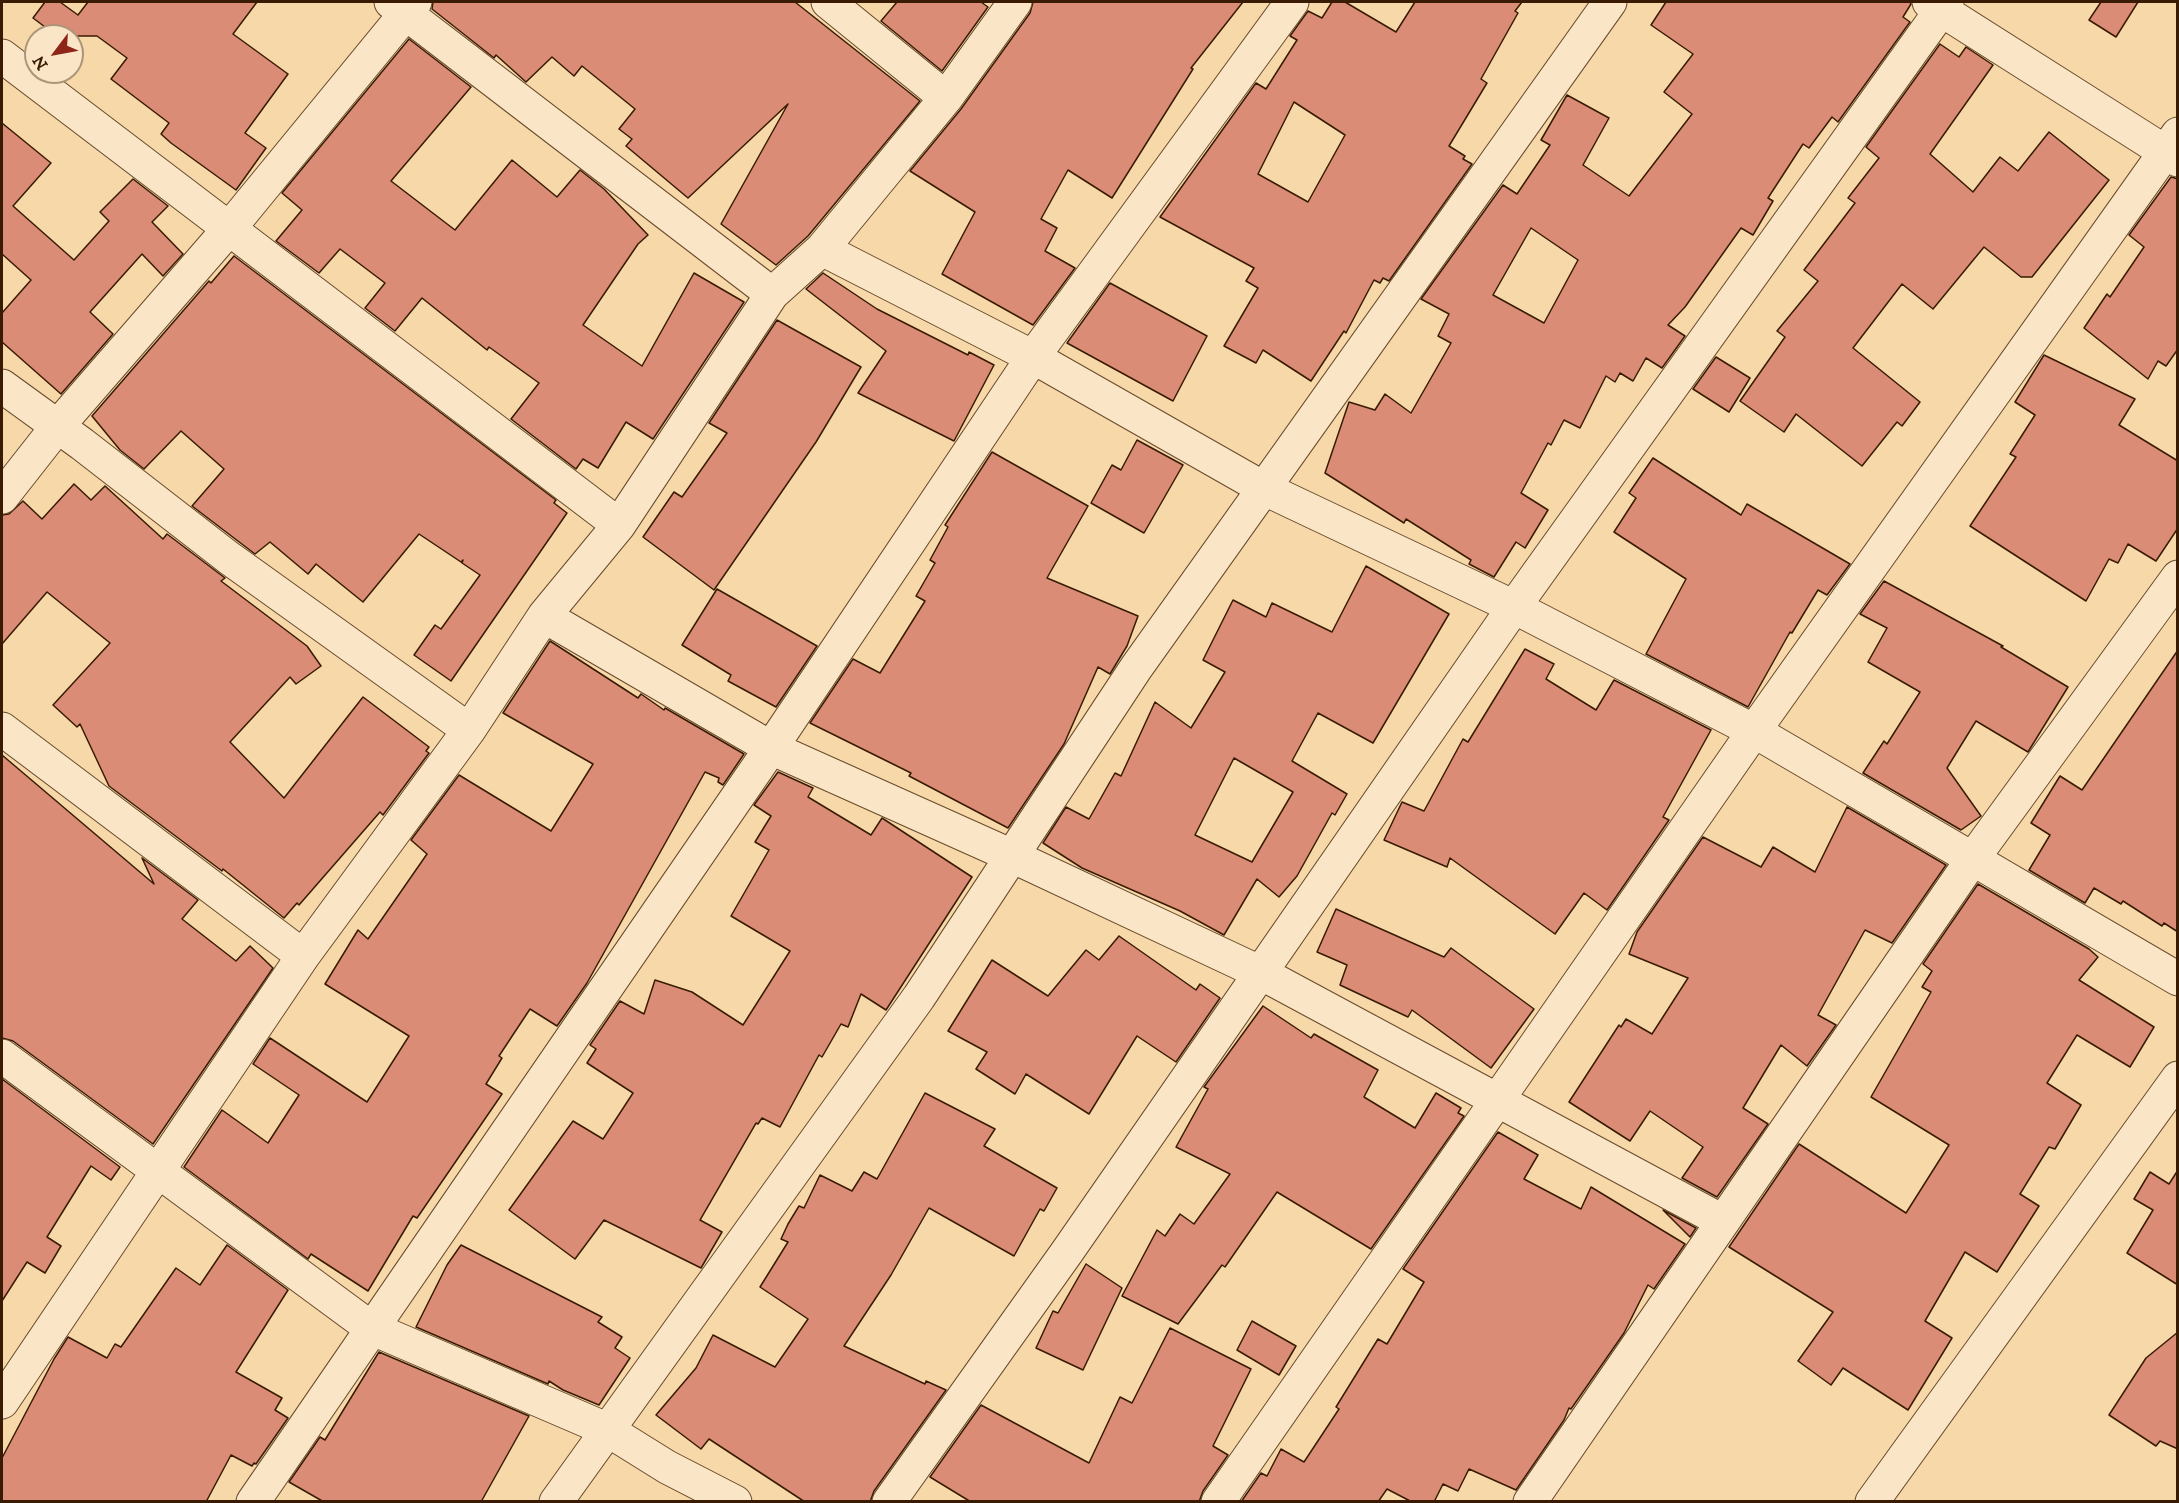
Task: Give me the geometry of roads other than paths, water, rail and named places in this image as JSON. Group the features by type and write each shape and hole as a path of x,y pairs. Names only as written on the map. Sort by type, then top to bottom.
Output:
{"street":[{"path":"828,2 946,98"},
{"path":"2,1402 303,956 469,730 544,616 619,525 772,294 822,249 946,98 1015,2"},
{"path":"556,1502 606,1429 920,997 1136,668 1610,2"},
{"path":"253,1502 771,748 1033,357 1290,3"},
{"path":"889,1502 1067,1252 1514,607 1939,4 2173,149 1754,731 1500,1101 1218,1502"},
{"path":"2,497 57,427 228,230 403,5 772,294"},
{"path":"2,56 619,525"},
{"path":"822,249 1033,357 1265,489 1514,607 1754,731 1974,857 2178,979"},
{"path":"2,386 230,558 469,730"},
{"path":"1530,1502 1974,857 2178,577"},
{"path":"544,616 771,748 1012,856 1259,972 1722,1221"},
{"path":"2,729 303,956"},
{"path":"2,1056 157,1173 371,1328 606,1429 668,1467 735,1502"},
{"path":"1872,1502 2178,1078"}]}
